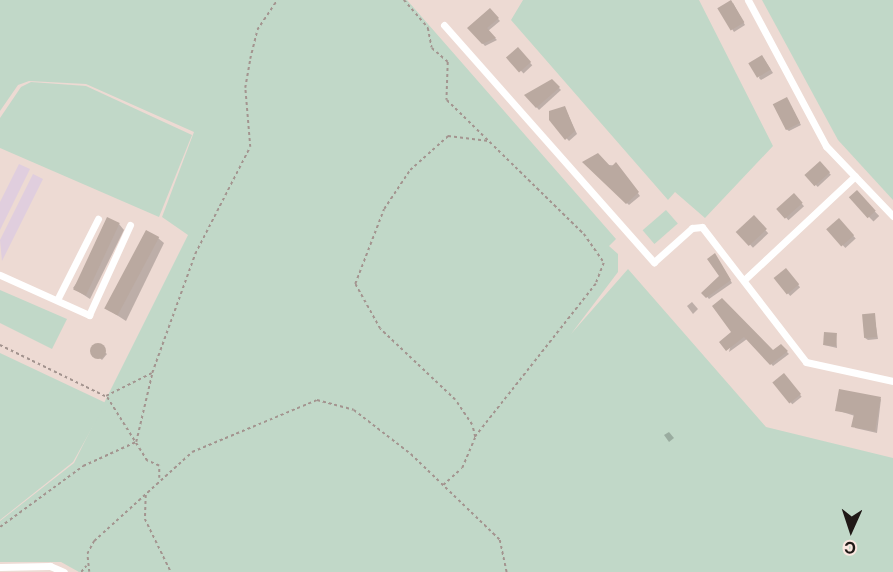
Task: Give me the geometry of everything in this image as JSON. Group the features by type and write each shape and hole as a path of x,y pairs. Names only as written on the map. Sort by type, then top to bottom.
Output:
{"street":[{"path":"748,0 826,146 893,216"},
{"path":"444,25 654,262 692,228 702,227 806,362 893,381"},
{"path":"744,280 855,176"},
{"path":"57,300 98,219"},
{"path":"0,275 89,315 130,225"},
{"path":"0,567 50,566 64,572"}],"path":[{"path":"136,442 152,373 195,254 250,147 244,88 257,30 277,0"},
{"path":"404,0 428,28 432,48 448,62 447,100 584,234 604,263 578,308 475,437 462,468 443,485"},
{"path":"475,437 455,400 380,329 355,284 384,209 410,170 448,136 460,134 490,142"},
{"path":"0,345 106,396 116,420 136,442 147,461 159,466 159,478"},
{"path":"106,396 152,373"},
{"path":"81,572 86,565 94,541 146,495 159,478 192,452 317,400 354,410 443,485 500,540 507,572"},
{"path":"0,526 83,466 136,442"},
{"path":"146,495 145,519 171,572"},
{"path":"86,565 89,572"}],"shaded area":[{"path":"19,164 30,169 0,230 0,202"},
{"path":"33,174 43,179 2,261 0,240"}],"green space":[{"path":"0,0 407,0 616,239 609,246 618,254 618,272 571,334 628,269 766,427 893,458 893,572 79,572 61,562 0,562 0,521 74,463 188,235 162,217 194,132 86,84 29,81 18,85 0,111"},
{"path":"523,0 699,0 773,146 705,218 675,192 668,200 511,20"},
{"path":"762,0 893,0 893,200 838,140"},
{"path":"31,82 86,86 192,135 159,217 0,148 0,118 21,87"},
{"path":"666,210 678,224 654,244 643,230"},
{"path":"0,290 67,319 52,349 0,323"},
{"path":"0,353 106,403 73,462 0,520"}],"building":[{"path":"731,0 744,22 731,31 717,8"},
{"path":"490,8 499,18 487,28 496,38 482,44 467,28"},
{"path":"518,47 531,62 519,73 506,57"},
{"path":"762,55 771,70 757,78 748,63"},
{"path":"552,79 560,87 536,108 524,95"},
{"path":"787,97 800,123 786,130 773,104"},
{"path":"565,106 575,131 565,140 549,120 549,111"},
{"path":"598,153 611,167 616,162 639,192 626,204 582,162"},
{"path":"820,161 830,172 814,186 804,175"},
{"path":"857,190 876,211 868,218 849,197"},
{"path":"794,193 803,203 785,219 776,209"},
{"path":"754,215 767,229 749,246 736,232"},
{"path":"107,217 120,223 86,295 73,290"},
{"path":"839,218 854,235 841,247 826,229"},
{"path":"146,230 159,237 117,316 104,309"},
{"path":"715,253 731,280 706,298 701,293 719,276 707,259"},
{"path":"786,268 799,284 787,294 774,278"},
{"path":"722,298 773,350 781,344 788,351 770,365 744,337 726,351 719,342 731,332 712,306"},
{"path":"875,313 877,337 864,338 862,314"},
{"path":"824,332 837,333 836,346 823,345"},
{"path":"98,343 106,351 98,359 90,351"},
{"path":"784,373 801,394 789,403 772,382"},
{"path":"839,389 881,397 875,431 851,427 854,414 835,411"}]}
